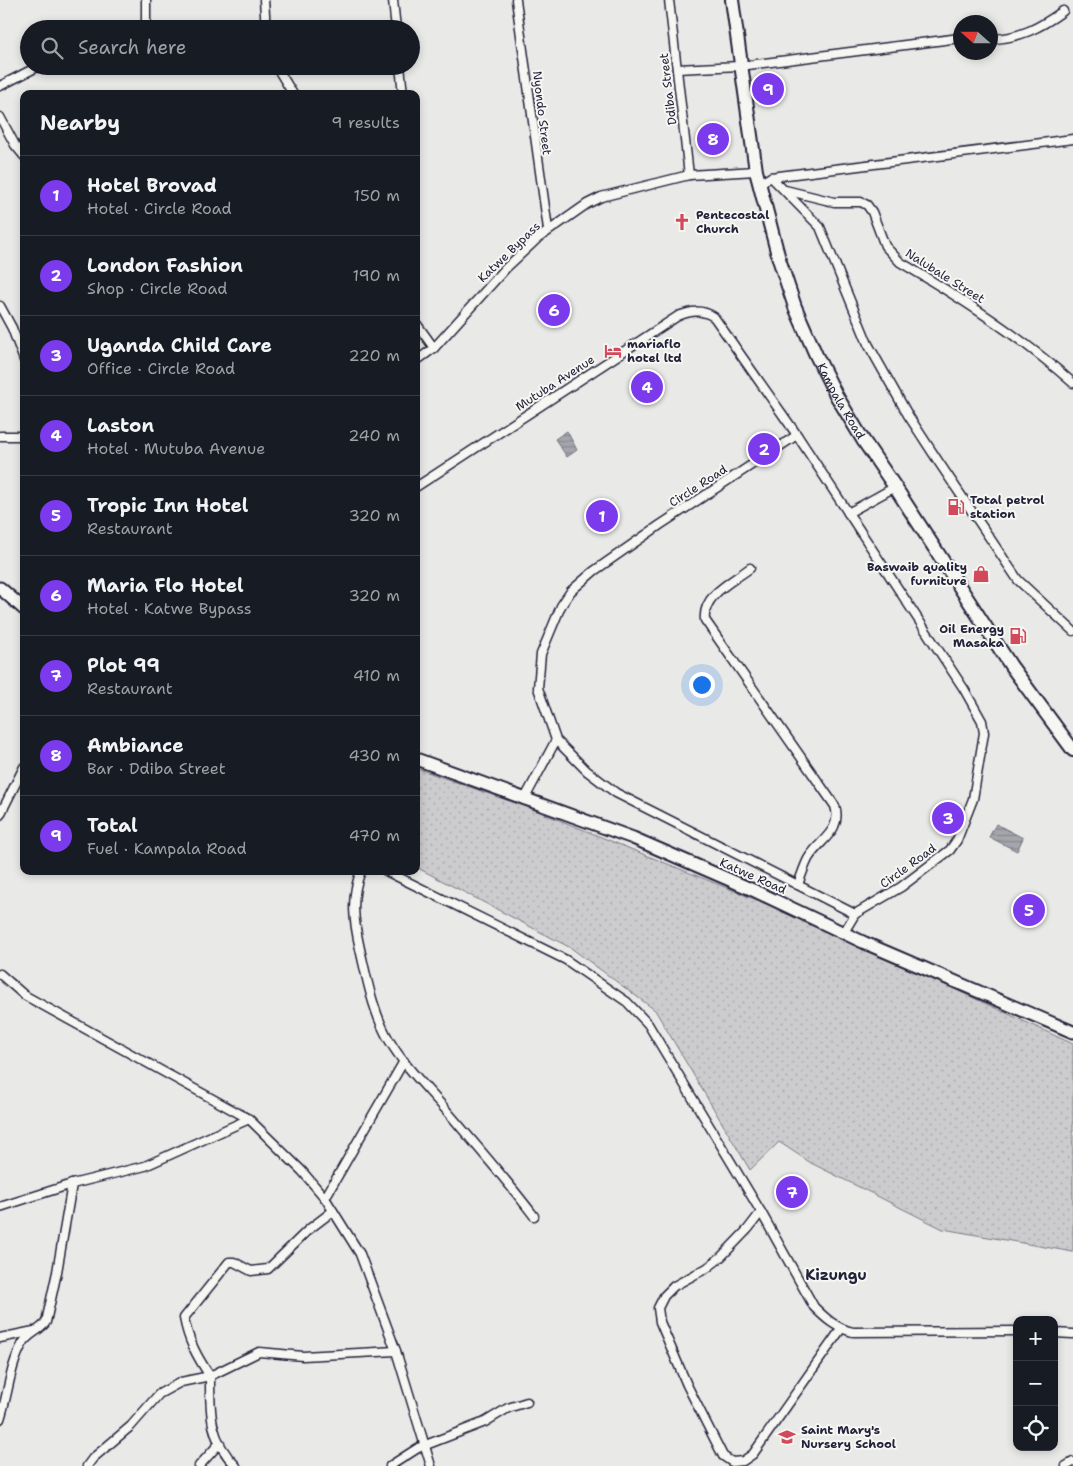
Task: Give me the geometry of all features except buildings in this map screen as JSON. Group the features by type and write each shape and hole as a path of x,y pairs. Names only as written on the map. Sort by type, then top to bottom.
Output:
{"main road":[{"name":"Kampala Road","path":"732,0 740,66 759,184 779,259 816,355 836,395 863,440 1011,666 1073,750"}],"street":[{"path":"146,0 146,20"},
{"path":"264,0 266,20"},
{"path":"393,0 395,20"},
{"name":"Nyondo Street","path":"516,0 548,230"},
{"name":"Ddiba Street","path":"668,0 689,174"},
{"path":"998,38 1011,37 1038,29 1063,10"},
{"path":"677,69 740,66 953,39"},
{"path":"0,86 21,75"},
{"path":"281,75 291,90"},
{"path":"401,75 403,90"},
{"path":"0,117 14,145 20,152"},
{"path":"759,184 771,177 1073,139"},
{"name":"Katwe Bypass","path":"420,358 434,348 506,268 548,230 601,198 689,174 756,171"},
{"path":"771,177 814,220 824,234 868,344 908,415 1018,580 1073,631"},
{"name":"Nalubale Street","path":"784,190 834,202 861,202 867,205 891,254 968,302 1043,356 1073,384"},
{"path":"0,306 12,328 20,349"},
{"name":"Mutuba Avenue","path":"420,484 678,316 688,312 706,312 714,316 797,435"},
{"path":"420,329 434,348"},
{"name":"Circle Road","path":"843,934 855,914 901,887 950,850 957,840 973,799 984,733 982,721 964,690 797,435 594,570 571,592 560,606 541,654 538,688 556,740 587,771 616,793 855,914"},
{"path":"0,436 20,436"},
{"path":"848,513 895,487"},
{"path":"750,568 707,601 704,610 705,620 835,806 837,823 807,860 798,885"},
{"path":"0,588 20,606"},
{"path":"524,800 556,740"},
{"name":"Katwe Road","path":"420,761 524,800 633,838 753,890 843,934 1073,1032"},
{"path":"0,814 20,775"},
{"path":"359,875 354,887 353,901 365,972 388,1038 404,1061 502,1175 534,1216"},
{"path":"394,875 566,960 627,1002 648,1024 762,1212 814,1307 841,1329 853,1332 1013,1331"},
{"path":"0,974 24,995 249,1119 302,1171 325,1198 360,1254 396,1351 431,1466"},
{"path":"325,1198 404,1061"},
{"path":"0,1206 72,1184 145,1166 249,1119"},
{"path":"0,1419 19,1351 26,1337 38,1330 46,1322 57,1272 72,1184"},
{"path":"236,1466 218,1445 214,1430 210,1376 197,1356 187,1334 184,1318 229,1262 234,1262 251,1271 268,1269 308,1230 333,1211"},
{"path":"762,1212 748,1229 707,1268 674,1286 664,1296 658,1308 660,1322 687,1385 723,1456 732,1462 741,1464 753,1454 841,1329"},
{"path":"0,1338 38,1330"},
{"path":"1058,1333 1073,1334"},
{"path":"88,1466 93,1458 131,1426 159,1394 171,1386 210,1376 259,1352 303,1356 396,1351"},
{"path":"195,1380 210,1388"},
{"path":"390,1466 418,1448 485,1422 508,1408 527,1402"},
{"path":"199,1466 218,1445"},
{"path":"1066,1466 1073,1462"}],"shaded area":[{"path":"567,431 577,450 567,457 555,439"},
{"path":"420,769 532,809 801,918 1073,1044 1073,1252 943,1229 811,1163 779,1142 750,1170 655,1010 571,948 420,869"},
{"path":"996,824 1023,838 1017,851 989,837"}],"place":[{"name":"Total","path":"768,89"},
{"name":"Ambiance","path":"713,139"},
{"name":"Pentecostal Church","path":"682,222"},
{"name":"Maria Flo Hotel","path":"554,310"},
{"name":"mariaflo hotel ltd","path":"613,351"},
{"name":"Laston","path":"647,387"},
{"name":"London Fashion","path":"764,449"},
{"name":"Total petrol station","path":"956,507"},
{"name":"Hotel Brovad","path":"602,516"},
{"name":"Baswaib quality furniture","path":"981,574"},
{"name":"Oil Energy Masaka","path":"1018,636"},
{"name":"Uganda Child Care","path":"948,818"},
{"name":"Tropic Inn Hotel","path":"1029,910"},
{"name":"Plot 99","path":"792,1192"},
{"name":"Saint Mary's Nursery School","path":"787,1437"}],"district":[{"name":"Kizungu","path":"836,1275"}]}
